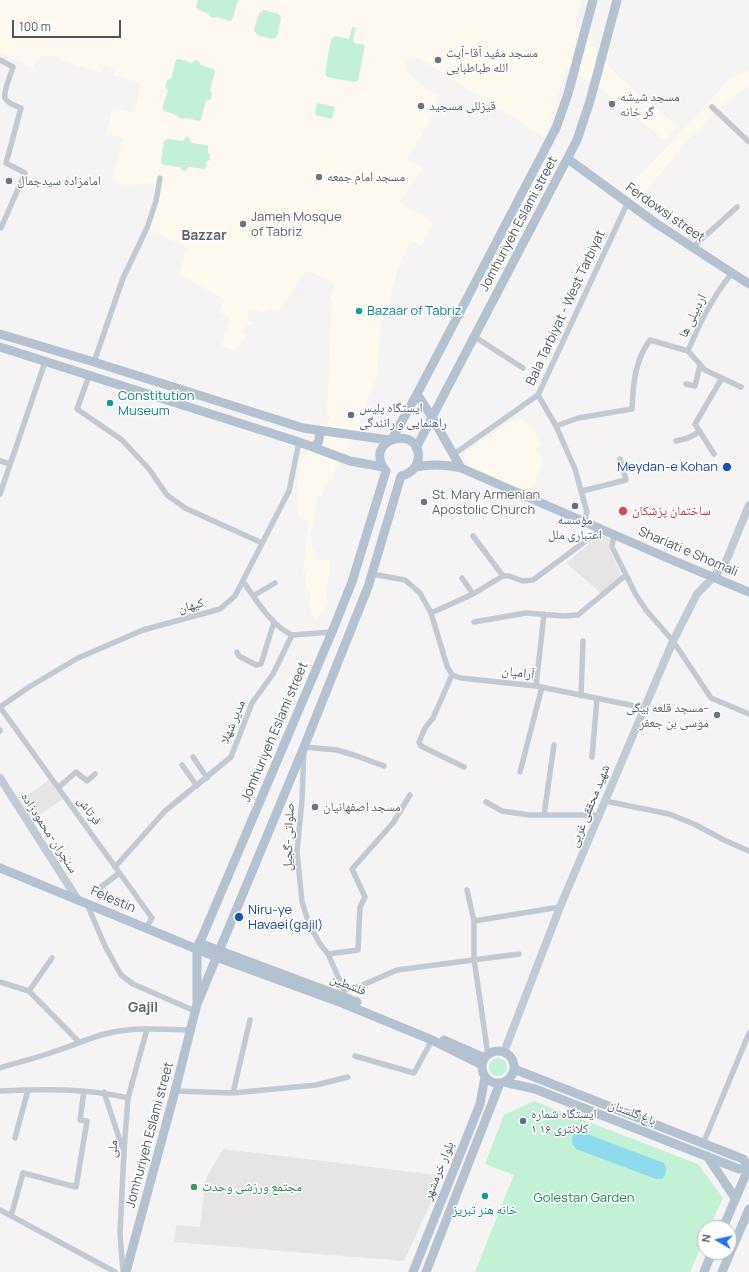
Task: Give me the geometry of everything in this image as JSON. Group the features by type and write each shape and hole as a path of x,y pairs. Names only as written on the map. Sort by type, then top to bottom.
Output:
{"main road":[{"name":"Jomhuriyeh Eslami street","path":"196,1007 198,946 352,582 385,469 381,463 380,453 385,444 390,440 417,394 556,128 568,94 593,0"},
{"name":"Jomhuriyeh Eslami street","path":"416,448 577,140 588,108 617,0"},
{"name":"Ferdowsi street","path":"568,159 627,204 749,284"},
{"path":"0,334 303,428 390,440 403,438 413,444 416,448 418,461 415,467"},
{"path":"0,347 299,442 350,461 385,469"},
{"path":"89,376 94,362"},
{"path":"417,394 461,468"},
{"path":"312,447 316,446 320,439 319,430"},
{"name":"Shariati e Shomali","path":"415,467 447,464 461,468 749,592"},
{"name":"Jomhuriyeh Eslami street","path":"126,1272 176,1091 196,1007 349,637 372,574 401,476 412,472 415,467"},
{"path":"332,632 349,637"},
{"name":"Felestin","path":"0,868 146,928 217,954"},
{"name":"فلسطین","path":"217,954 344,997 485,1059"},
{"name":"فلسطین","path":"344,997 432,1040 485,1059"},
{"path":"496,1051 504,1052 511,1057 514,1065 511,1077 502,1083 492,1082 483,1074 485,1059 496,1051"},
{"name":"باغ گلستان","path":"502,1083 536,1089 738,1169 749,1167 743,1159 514,1069"},
{"name":"بلوار خرمشهر","path":"413,1272 480,1104 485,1077"},
{"name":"بلوار خرمشهر","path":"426,1272 502,1083"},
{"path":"706,1156 735,1198"},
{"path":"726,1220 749,1167"},
{"path":"444,1195 455,1199"},
{"path":"722,1272 749,1209"},
{"path":"704,1272 709,1260"}],"street":[{"path":"0,60 13,67 5,91 5,98 9,102 21,108 3,162 24,173 0,228"},
{"path":"712,107 749,142"},
{"path":"94,362 123,278 147,228 156,201 160,178"},
{"name":"Bala Tarbiyat - West Tarbiyat","path":"454,454 538,395 627,204"},
{"path":"692,248 737,207"},
{"name":"اردبیلی ها","path":"556,426 578,418 632,409 634,378 637,365 643,350 650,340 688,351 709,305 717,292 732,274"},
{"path":"474,337 523,368"},
{"path":"688,351 705,370 740,387"},
{"path":"0,494 45,362"},
{"path":"686,384 696,386 700,365"},
{"path":"89,376 77,409 122,440 158,480 167,495 185,508 262,543"},
{"path":"714,454 695,424 722,378"},
{"path":"538,395 556,426 576,469 587,512 584,522"},
{"path":"676,442 699,432"},
{"name":"کیهان","path":"0,707 28,687 78,658 143,630 220,610 235,596 288,491 299,442"},
{"path":"582,490 626,480 620,459"},
{"path":"0,461 10,464"},
{"name":"شهید محققی غربی","path":"504,1052 560,907 673,641 697,594 724,566 749,505"},
{"path":"431,613 473,594 503,576 523,580 533,580 602,529"},
{"path":"614,534 612,547 636,595 646,610 673,641 711,698 749,714"},
{"path":"473,536 503,576"},
{"path":"372,574 401,579 410,583 420,593 431,613 447,666 452,675 433,718 425,728 419,742 421,746 464,767"},
{"path":"474,622 526,613 564,616 578,615 626,574"},
{"path":"462,578 473,594"},
{"path":"243,581 274,622 285,632 292,634 332,632"},
{"path":"253,596 275,583"},
{"path":"520,772 539,687 544,614"},
{"path":"237,652 240,656 256,666 261,664 274,622"},
{"name":"مدیر شهلا","path":"115,867 165,811 231,757 252,703 273,674 292,634"},
{"path":"581,696 583,641"},
{"name":"آرامیان","path":"452,675 461,678 539,687 645,708"},
{"path":"592,758 597,699"},
{"name":"فرتاش","path":"0,707 152,918 146,928"},
{"path":"544,815 554,745"},
{"path":"304,747 337,750 384,766"},
{"name":"صلواتی-گجیل","path":"304,747 302,800 297,852 299,884 302,902 309,924 320,944 328,954 344,997"},
{"path":"193,757 207,778"},
{"path":"182,765 197,786"},
{"path":"59,787 76,772 86,781 95,774"},
{"name":"سنجران-محمودزاده","path":"0,778 83,902"},
{"path":"328,954 358,950 360,907 365,897 352,869 393,823 410,795"},
{"path":"605,801 669,814 749,850"},
{"path":"486,802 502,811 528,816 599,815"},
{"path":"100,888 119,873"},
{"path":"467,890 474,921 474,959 485,1059"},
{"path":"83,902 121,975 134,984 196,1007"},
{"path":"474,921 560,907"},
{"path":"344,997 358,987 397,970 519,954"},
{"path":"29,991 52,958"},
{"path":"1,984 29,991 79,1042"},
{"path":"233,1093 250,1020"},
{"path":"0,1068 106,1034 147,1029 190,1030"},
{"name":"ملی","path":"123,1272 120,1233 128,1098 147,1029"},
{"path":"704,1144 749,1035"},
{"path":"355,1056 414,1073 432,1040"},
{"path":"176,1091 233,1093 316,1085 348,1077"},
{"path":"0,1091 28,1090 104,1092 128,1098"},
{"path":"15,1138 28,1090"},
{"path":"11,1216 23,1173 76,1187 87,1121 80,1120 84,1091"},
{"path":"104,1092 124,1151"},
{"path":"0,1210 116,1272"}],"shaded area":[{"name":"Bazaar of Tabriz","path":"0,0 582,0 576,26 615,73 677,126 665,141 604,91 567,66 545,138 419,58 407,58 405,71 411,74 411,77 439,96 430,121 407,159 423,169 399,202 433,222 422,246 411,241 400,261 386,314 381,323 377,375 356,431 335,470 332,480 328,479 322,496 318,495 310,538 316,559 330,561 330,575 325,588 328,603 321,615 316,619 312,615 311,608 308,607 311,592 305,589 306,573 303,572 308,523 306,520 297,516 297,489 301,461 330,418 327,410 332,299 329,299 336,284 306,270 278,313 270,309 267,313 249,309 247,321 252,322 251,325 246,324 243,333 247,335 245,340 241,339 237,351 221,346 230,318 219,312 225,299 179,275 187,248 150,229 159,196 154,194 154,183 126,185 112,181 123,138 106,133 113,107 134,113 141,83 113,75 115,69 104,66 102,73 61,60 61,58 48,55 39,57 33,68 0,52"},
{"path":"749,71 749,87 737,93 685,142 672,160 638,200 624,192 730,78"},
{"path":"517,417 533,426 541,445 536,449 543,460 531,494 468,466 464,453"},
{"path":"600,535 610,539 609,549 622,576 602,594 566,563"},
{"path":"49,780 63,799 32,820 20,801"},
{"path":"223,1149 443,1176 404,1261 174,1242 176,1225 200,1227 206,1178"}],"green space":[{"path":"198,0 240,0 238,1 232,20 229,21 217,17 210,17 209,14 197,9 196,6"},
{"path":"264,10 279,14 281,18 277,37 272,39 257,35 254,30 259,13"},
{"path":"352,27 356,28 353,40 354,43 365,45 358,81 354,82 327,77 325,74 331,39 335,36 349,39"},
{"path":"179,59 192,63 195,60 199,61 201,65 213,69 215,72 210,90 212,93 211,99 206,101 201,120 198,121 187,118 179,118 162,109 168,90 165,87 167,80 171,79 176,60"},
{"path":"317,103 335,107 332,119 315,115"},
{"path":"186,137 190,138 191,143 208,146 210,160 207,161 206,168 188,167 186,171 182,170 180,167 163,165 161,162 164,141 167,139 183,141"},
{"path":"494,1058 502,1058 507,1063 505,1074 502,1076 494,1076 489,1071 489,1063"},
{"name":"Golestan Garden","path":"534,1101 698,1164 723,1198 713,1220 697,1220 697,1256 690,1272 475,1272 514,1175 485,1164 504,1115"}],"water":[{"path":"579,1131 664,1163 666,1173 662,1179 656,1179 576,1149 572,1139 573,1135"}],"place":[{"name":"مسجد مفید آقا-آیت الله طباطبایی","path":"438,60"},
{"name":"مسجد شیشه گر خانه","path":"612,104"},
{"name":"قیزللی مسجید","path":"421,106"},
{"name":"مسجد امام جمعه","path":"319,177"},
{"name":"امامزاده سیدجمال","path":"9,181"},
{"name":"Jameh Mosque of Tabriz","path":"243,224"},
{"name":"Bazaar of Tabriz","path":"359,311"},
{"name":"Constitution Museum","path":"110,403"},
{"name":"ایستگاه پلیس راهنمایی و رانندگی","path":"351,415"},
{"name":"Meydan-e Kohan","path":"727,467"},
{"name":"St. Mary Armenian Apostolic Church","path":"424,502"},
{"name":"مؤسسه اعتباری ملل","path":"575,506"},
{"name":"ساختمان پزشکان","path":"623,511"},
{"name":"مسجد قلعه بیگی- موسی بن جعفر","path":"717,715"},
{"name":"مسجد اصفهانیان","path":"315,807"},
{"name":"Niru-ye Havaei(gajil)","path":"239,917"},
{"name":"ایستگاه شماره ۱ کلانتری ۱۶","path":"523,1121"},
{"name":"مجتمع ورزشی وحدت","path":"194,1187"},
{"name":"خانه هنر تبریز","path":"485,1196"}],"district":[{"name":"Bazzar","path":"204,236"},
{"name":"Gajil","path":"143,1008"}]}
